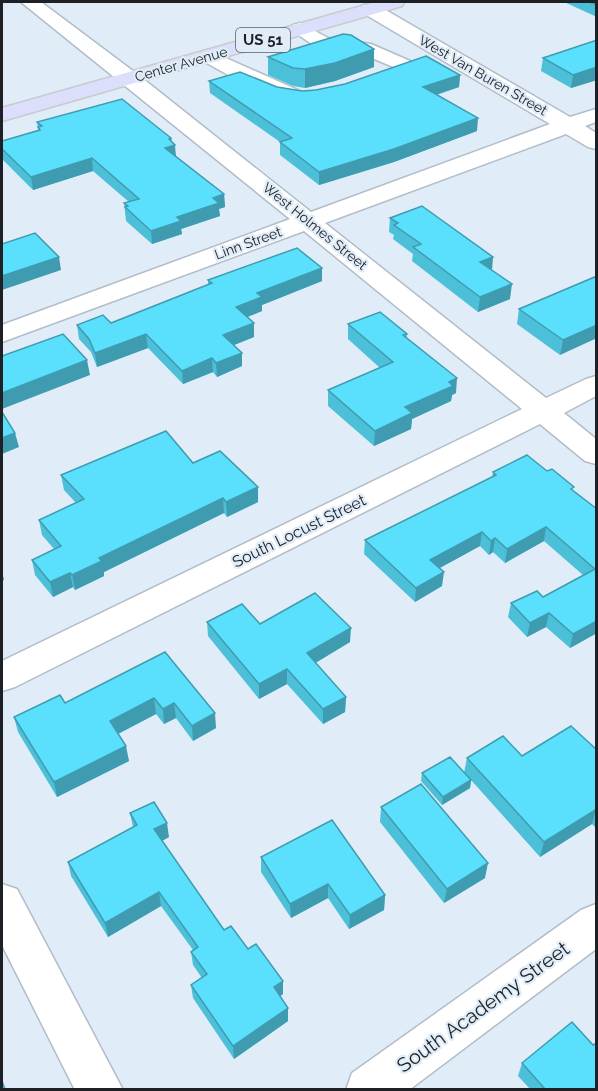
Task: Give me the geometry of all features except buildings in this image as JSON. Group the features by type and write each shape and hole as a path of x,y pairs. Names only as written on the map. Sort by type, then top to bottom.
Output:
{"main road":[{"name":"Center Avenue","path":"2,115 395,2"}],"street":[{"name":"West Holmes Street","path":"30,2 130,78 597,454"},
{"name":"West Van Buren Street","path":"370,9 597,141"},
{"path":"300,29 323,43 364,48 403,65"},
{"path":"382,73 445,53"},
{"path":"208,56 289,94 314,94"},
{"name":"Linn Street","path":"2,334 597,115"},
{"name":"South Locust Street","path":"2,677 597,385"},
{"path":"2,903 100,1089"},
{"name":"South Academy Street","path":"369,1089 597,924"}]}
